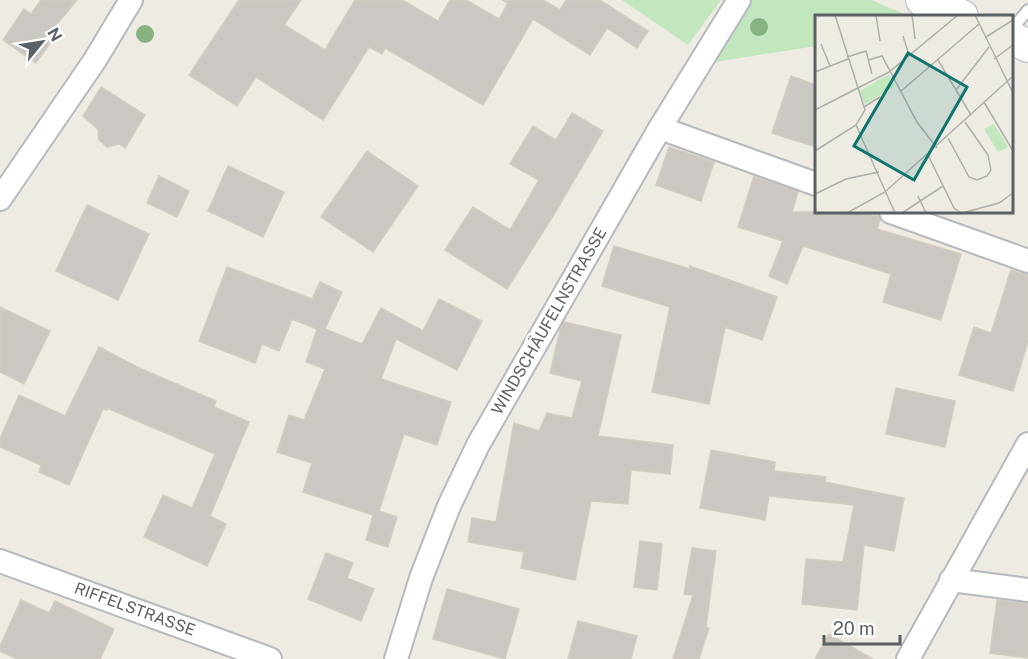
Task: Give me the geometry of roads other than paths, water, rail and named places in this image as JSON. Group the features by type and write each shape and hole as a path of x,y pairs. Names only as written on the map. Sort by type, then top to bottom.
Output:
{"main road":[{"path":"922,0 960,15"},
{"path":"1013,39 1028,46"}],"street":[{"path":"0,199 95,60 131,0"},
{"name":"WINDSCHÄUFELNSTRASSE","path":"396,659 421,578 449,506 478,445 660,128 740,0"},
{"path":"660,128 815,184"},
{"path":"894,213 1028,261"},
{"path":"908,659 1028,444"},
{"name":"RIFFELSTRASSE","path":"0,561 270,659"},
{"path":"951,579 1028,590"}],"lane":[{"path":"1013,26 1028,10"}]}
